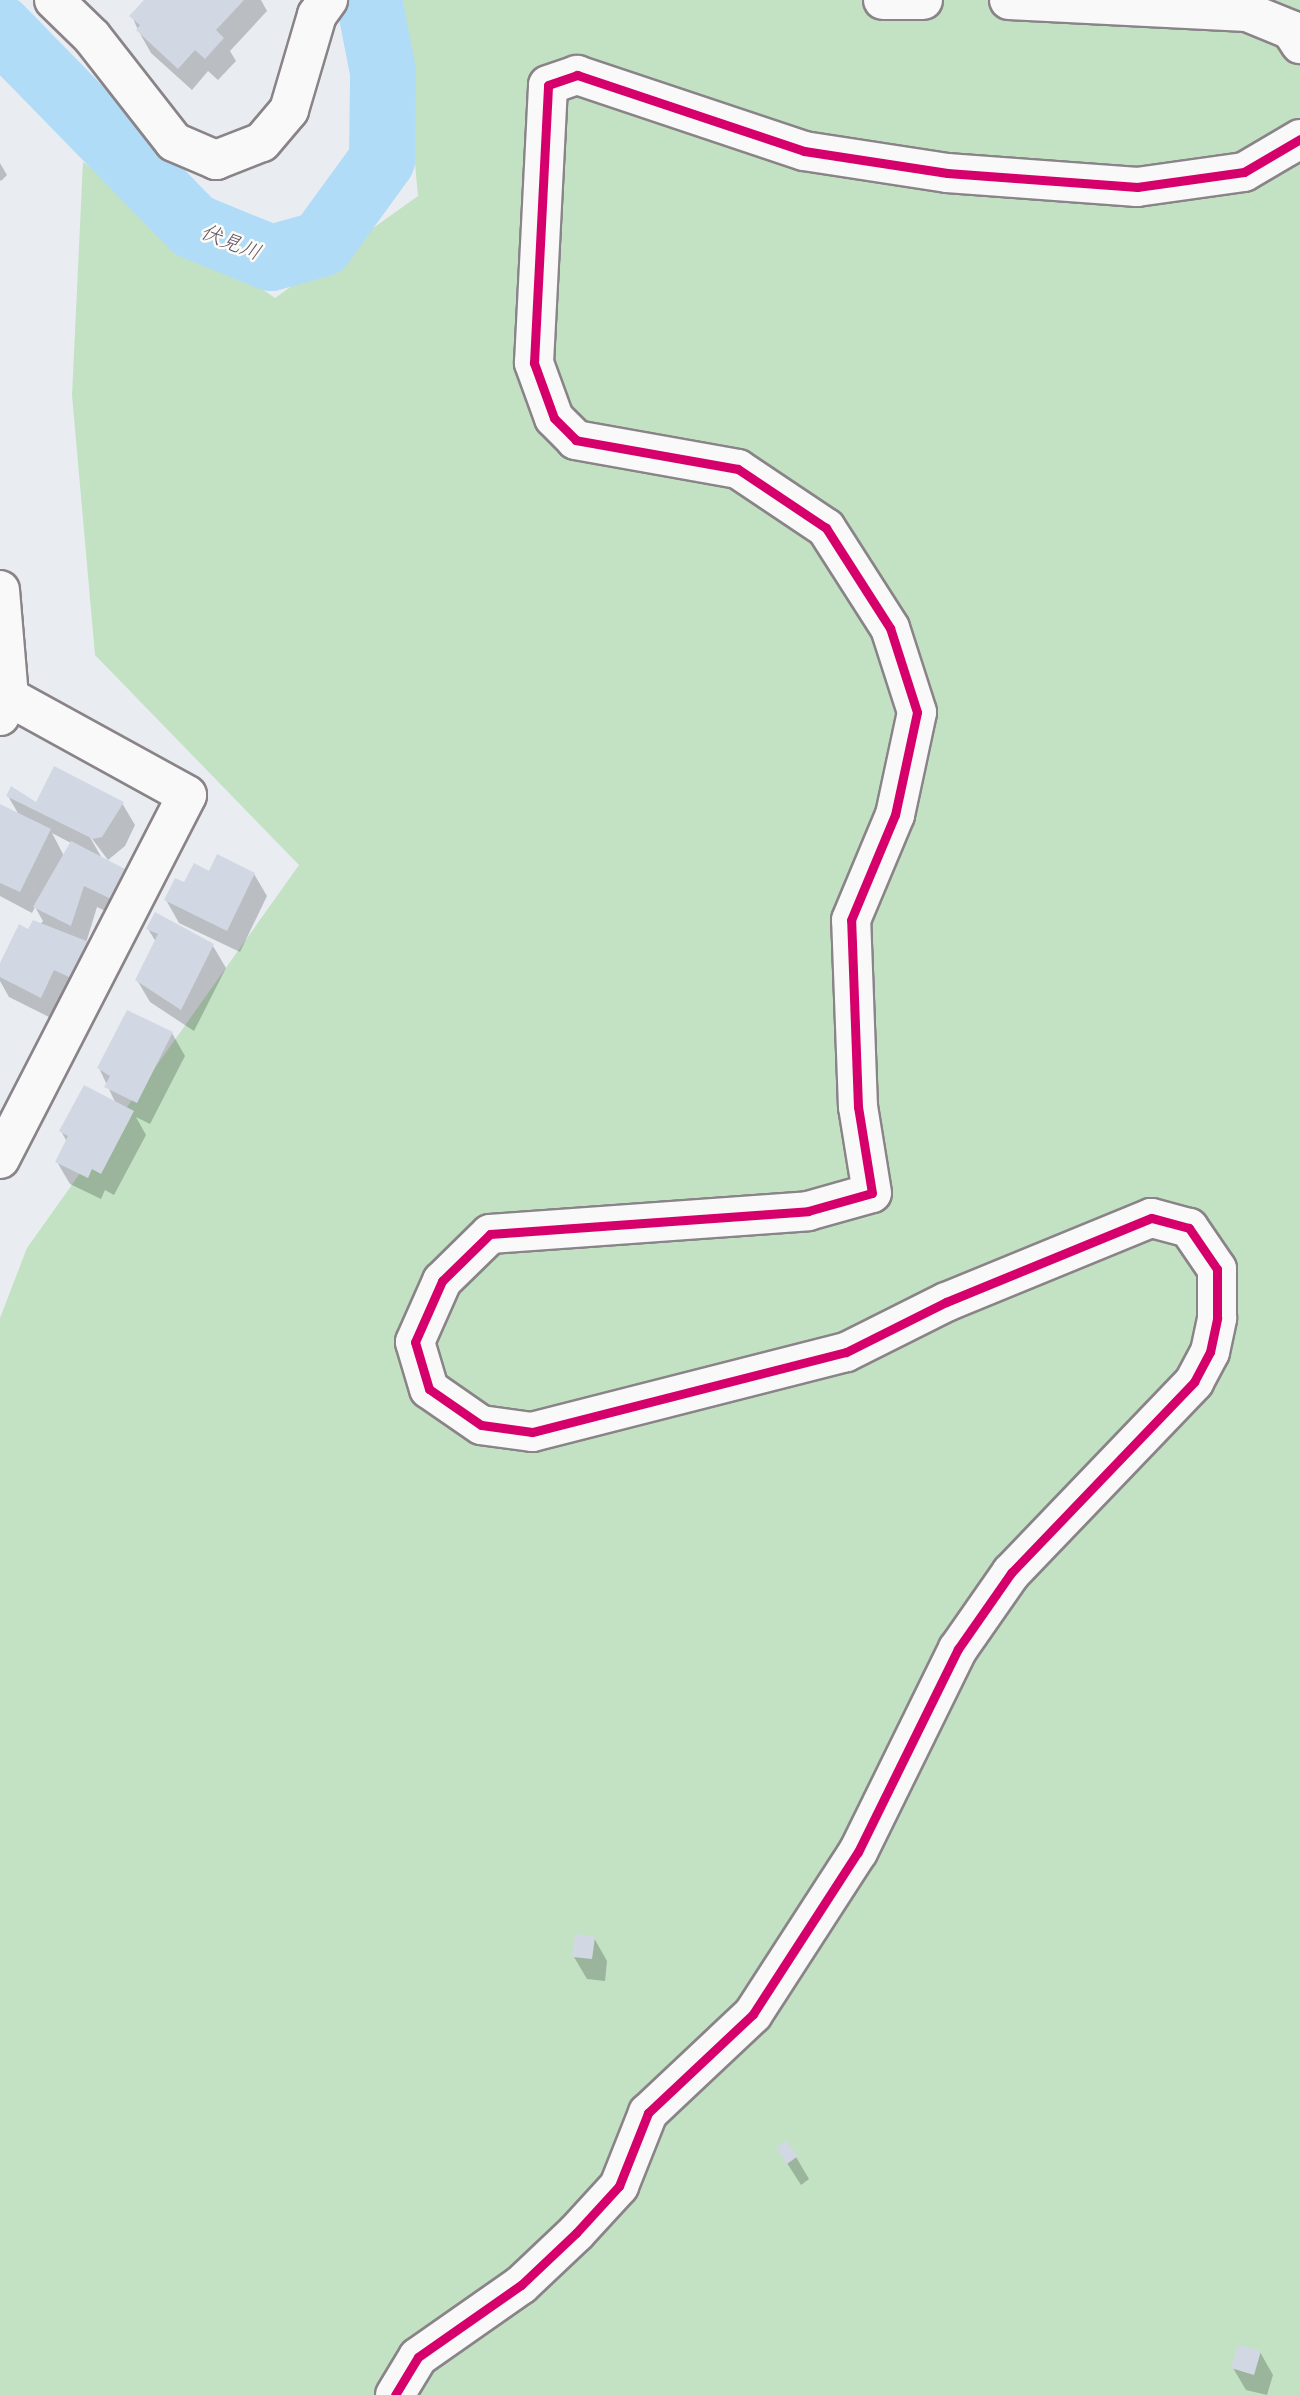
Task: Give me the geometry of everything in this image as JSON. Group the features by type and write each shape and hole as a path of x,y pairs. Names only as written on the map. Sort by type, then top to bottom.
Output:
{"street":[{"path":"54,0 92,37 173,142 216,160 262,142 289,110 318,5"},
{"path":"883,0 923,0"},
{"path":"1009,0 1247,12 1291,30 1300,44"},
{"path":"395,2395 418,2357 521,2285 576,2233 619,2186 648,2113 753,2014 858,1852 958,1649 1011,1573 1194,1382 1210,1352 1217,1318 1217,1269 1189,1228 1151,1218 972,1291 846,1352 532,1432 481,1425 429,1389 415,1342 442,1281 490,1234 808,1212 872,1193 858,1107 851,920 895,815 917,712 890,628 825,528 738,469 576,440 554,418 534,363 548,85 578,75 804,151 947,173 1137,187 1244,172 1300,139"},
{"path":"0,590 5,707 187,796 12,1105 0,1159"}],"green space":[{"path":"400,0 1300,0 1300,2395 0,2395 0,1318 27,1248 299,865 95,655 72,395 83,162 275,298 418,196"}],"building":[{"path":"144,0 244,0 216,30 224,38 205,59 195,50 178,69 136,30 140,25 129,16"},
{"path":"54,766 124,802 102,837 93,839 6,796 11,786 36,802"},
{"path":"0,804 51,829 20,892 0,883"},
{"path":"71,841 127,870 111,899 84,886 71,926 33,907"},
{"path":"217,854 255,873 227,931 164,900 175,878 184,882 194,863 209,871"},
{"path":"155,912 214,944 181,1010 135,980 158,934 146,929"},
{"path":"33,920 89,942 71,978 54,970 41,998 0,977 0,963 19,924 28,929"},
{"path":"127,1010 173,1032 137,1103 104,1087 110,1076 97,1068"},
{"path":"84,1085 134,1111 101,1174 92,1169 88,1178 55,1162 68,1136 59,1131"},
{"path":"575,1934 595,1937 592,1959 572,1957"},
{"path":"786,2141 798,2156 787,2164 776,2148"},
{"path":"1238,2345 1261,2351 1254,2375 1231,2368"}],"waterway":[{"name":"伏見川","path":"0,28 193,226 271,258 321,244 382,160 383,72 369,0"}],"cycle path":[{"path":"395,2395 418,2357 521,2285 576,2233 619,2186 648,2113 753,2014 858,1852 958,1649 1011,1573 1194,1382 1210,1352 1217,1318 1217,1269 1189,1228 1151,1218 946,1302 846,1352 532,1432 481,1425 429,1389 415,1342 442,1281 490,1234 808,1211 872,1193 858,1107 851,920 895,815 917,712 890,628 826,528 738,469 576,440 554,418 534,363 548,85 577,75 804,151 947,173 1137,187 1244,172 1300,139"}]}
